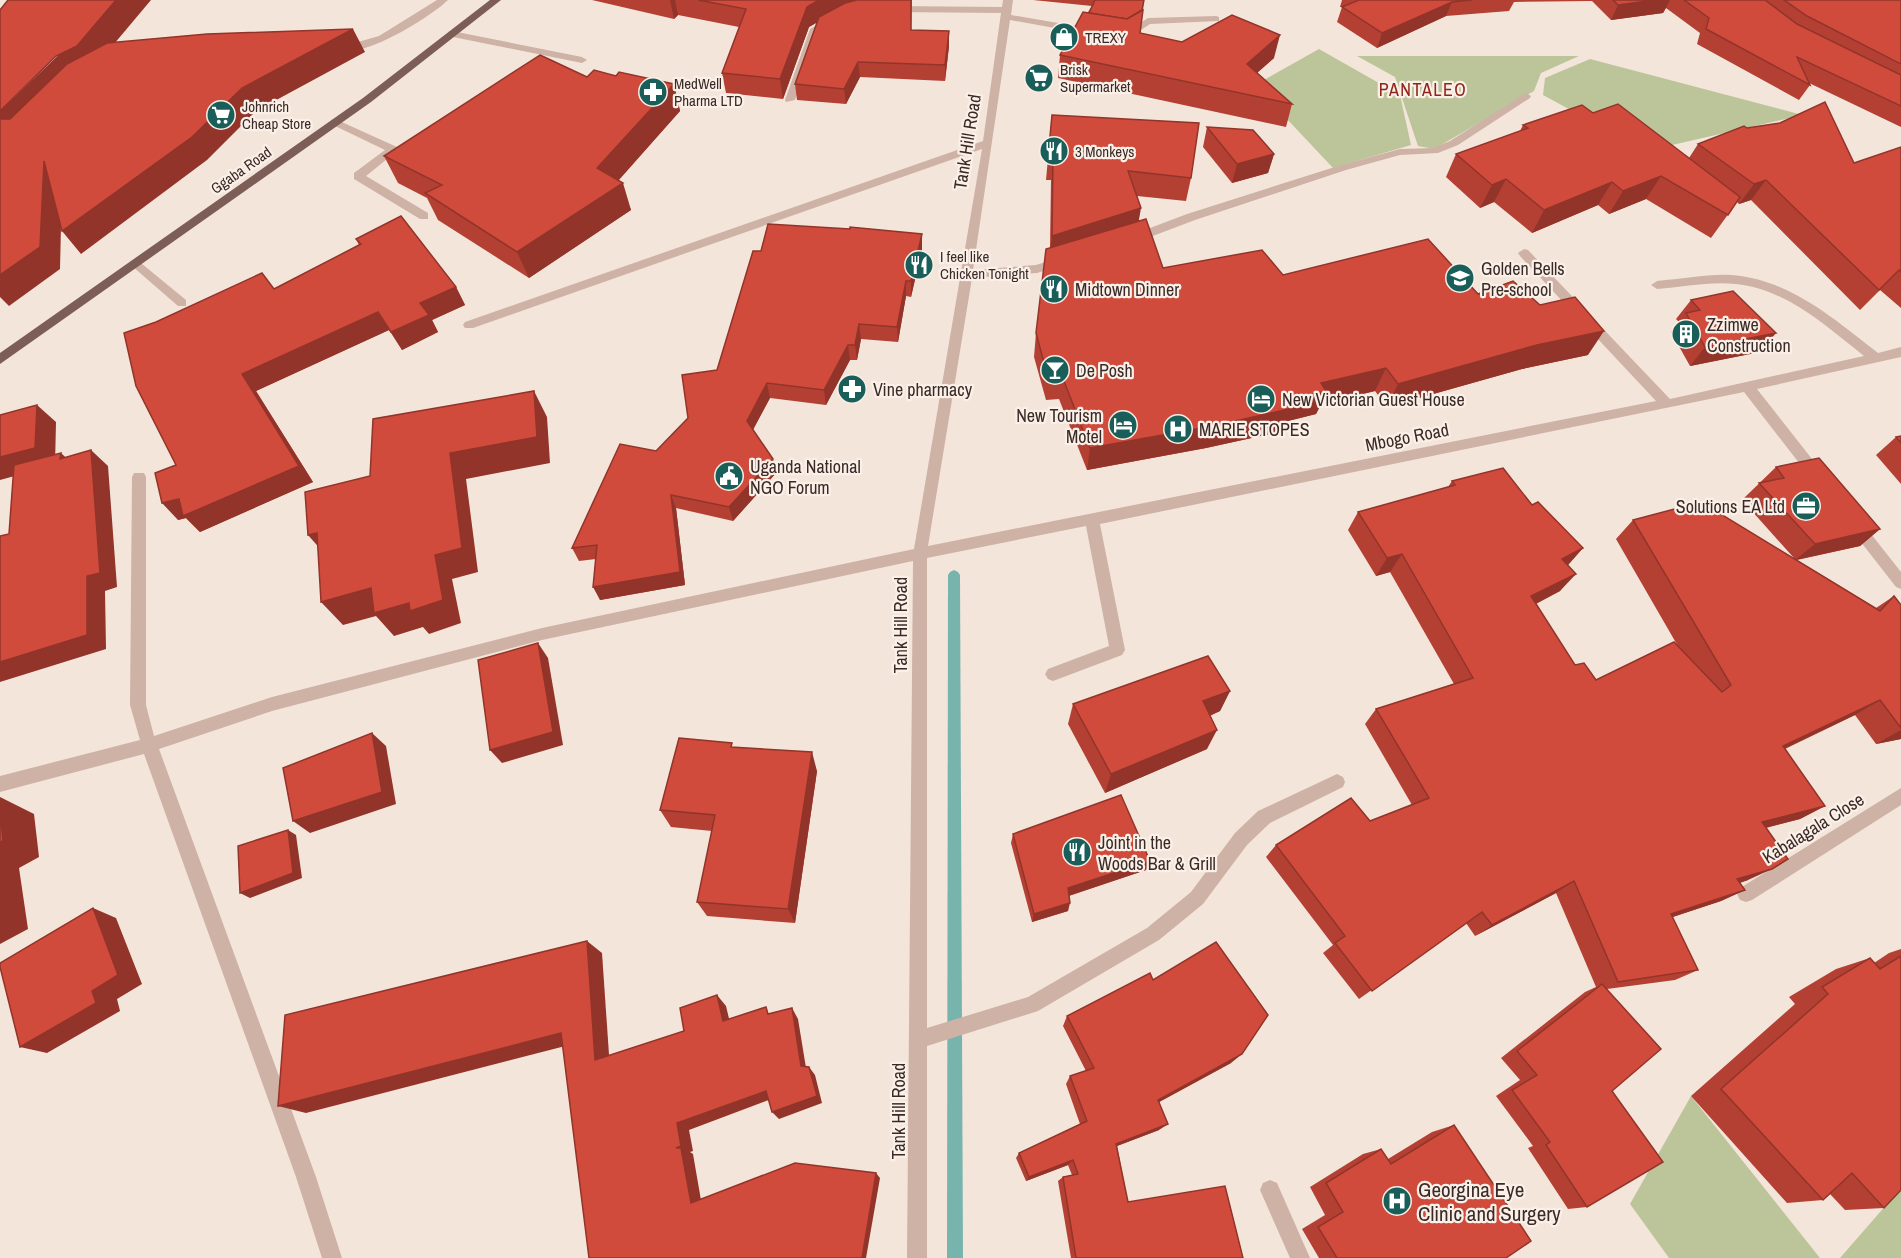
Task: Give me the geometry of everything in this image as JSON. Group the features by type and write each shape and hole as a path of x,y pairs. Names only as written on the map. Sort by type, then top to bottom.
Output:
{"main road":[{"name":"Ggaba Road","path":"0,358 335,122 496,0"}],"street":[{"path":"326,49 360,48 388,36 443,0"},
{"path":"884,9 1008,9 1101,33"},
{"name":"Tank Hill Road","path":"917,1258 920,554 1008,9"},
{"path":"790,100 815,29 842,14"},
{"path":"1112,35 1124,37 1148,21 1216,20"},
{"path":"452,34 582,60"},
{"path":"1127,242 1191,217 1342,168 1400,152 1434,151 1454,143 1526,96"},
{"path":"335,122 393,149 358,176 424,216"},
{"path":"469,325 987,143"},
{"path":"1524,253 1667,404"},
{"path":"964,275 1037,269 1070,259"},
{"path":"136,263 183,303"},
{"path":"1657,285 1745,280 1812,311 1876,358"},
{"path":"1896,353 1901,364"},
{"name":"Mbogo Road","path":"0,784 149,745 272,704 542,634 920,554 1667,404 1896,353"},
{"path":"1748,387 1828,490"},
{"path":"139,477 138,705 149,745 306,1177 332,1258"},
{"path":"1843,509 1901,583"},
{"path":"1053,674 1117,650 1092,519"},
{"path":"918,1040 1032,1005 1153,934 1197,898 1241,840 1264,817 1337,782"},
{"name":"Kabalagala Close","path":"1746,894 1901,796"},
{"path":"1270,1190 1300,1258"}],"green space":[{"path":"1319,49 1400,95 1411,145 1333,168 1255,85"},
{"path":"1357,56 1579,56 1541,73 1534,91 1434,149 1418,146 1395,77"},
{"path":"1590,59 1803,115 1646,151 1543,95 1545,78"},
{"path":"1691,1096 1820,1258 1669,1258 1630,1204"},
{"path":"1901,1188 1901,1258 1840,1258"}],"building":[{"path":"8,0 116,0 77,46 56,56 0,111 0,10"},
{"path":"698,0 819,0 807,7 780,79 722,73 746,9"},
{"path":"857,0 911,0 911,30 949,31 945,65 858,62 844,89 795,84 819,17 845,3"},
{"path":"1095,0 1144,0 1142,10 1127,19 1089,13"},
{"path":"1359,0 1472,0 1452,2 1382,33 1342,7"},
{"path":"1613,0 1655,0 1618,5"},
{"path":"1684,0 1765,0 1797,24 1901,75 1901,106 1797,57 1810,85 1706,29 1709,18"},
{"path":"1784,0 1901,0 1901,64 1807,16"},
{"path":"1143,10 1140,33 1182,42 1232,15 1280,35 1247,64 1292,104 1060,55 1083,12 1127,19"},
{"path":"353,29 242,88 192,137 62,231 44,161 40,247 0,275 0,119 10,119 67,64 107,43 207,34"},
{"path":"540,55 587,77 594,70 616,76 619,72 674,84 597,168 623,183 517,252 425,193 442,185 384,156"},
{"path":"1825,102 1854,163 1901,147 1901,272 1899,270 1879,290 1766,180 1754,184 1698,144 1744,126 1747,128 1780,123"},
{"path":"1618,104 1740,197 1728,215 1661,176 1623,191 1612,182 1544,210 1506,179 1492,185 1456,154 1528,128 1523,125 1582,105 1593,113"},
{"path":"1052,115 1199,123 1191,178 1128,171 1141,208 1052,236 1053,157 1048,157"},
{"path":"1207,127 1253,130 1274,154 1237,164"},
{"path":"401,216 456,287 420,303 429,315 391,332 378,312 242,374 299,466 183,516 179,499 162,503 155,473 176,465 136,386 124,333 156,322 262,273 274,289 361,244 356,239"},
{"path":"1146,219 1163,268 1262,250 1283,275 1428,239 1478,294 1513,281 1540,305 1575,297 1604,331 1537,345 1398,384 1386,368 1321,383 1326,391 1288,400 1293,408 1213,426 1090,448 1062,376 1048,377 1036,333 1046,249"},
{"path":"768,224 850,229 850,227 922,234 911,281 906,281 897,327 859,324 855,345 848,345 824,390 767,383 747,421 773,459 729,507 671,495 680,572 593,587 597,545 572,548 620,444 656,451 688,418 682,375 717,370 753,251 761,251"},
{"path":"1733,291 1776,333 1705,347 1686,313 1700,310 1691,300"},
{"path":"534,391 537,437 450,453 462,548 435,555 443,600 410,611 409,603 374,613 371,588 321,602 317,533 308,535 305,492 370,476 373,419"},
{"path":"37,405 35,448 0,457 0,415"},
{"path":"91,450 100,573 87,576 87,635 0,662 0,536 9,534 14,465 61,453 60,459"},
{"path":"1819,458 1880,529 1815,544 1759,483 1784,478 1776,467"},
{"path":"1503,468 1532,505 1538,502 1583,548 1562,559 1576,574 1531,596 1575,665 1584,663 1596,680 1674,642 1722,692 1731,685 1633,520 1701,502 1880,611 1894,596 1901,605 1901,728 1880,700 1783,746 1825,806 1762,822 1788,859 1772,869 1737,879 1745,890 1671,914 1698,970 1618,982 1574,881 1492,925 1482,912 1372,991 1335,943 1345,936 1276,845 1351,798 1370,821 1429,798 1376,709 1473,678 1402,554 1387,558 1358,512 1455,485 1452,481"},
{"path":"538,643 553,732 490,750 478,660"},
{"path":"1208,656 1230,691 1203,701 1217,730 1111,774 1073,704"},
{"path":"372,733 382,792 293,821 283,768"},
{"path":"679,738 732,743 731,747 812,752 788,909 697,902 715,815 660,810"},
{"path":"1121,795 1150,861 1068,888 1070,903 1034,914 1013,834"},
{"path":"0,810 3,841 0,842"},
{"path":"288,830 293,873 240,893 238,846"},
{"path":"93,908 118,975 92,991 96,1003 20,1047 0,963"},
{"path":"587,941 595,1060 684,1031 680,1008 717,995 723,1021 766,1007 768,1014 792,1008 801,1066 809,1067 817,1096 772,1112 766,1091 677,1123 681,1146 676,1148 681,1148 691,1203 795,1163 876,1173 862,1258 589,1258 561,1033 278,1106 285,1015"},
{"path":"1216,942 1268,1015 1242,1054 1158,1100 1168,1124 1116,1144 1128,1202 1225,1186 1243,1258 1076,1258 1063,1177 1078,1174 1073,1160 1029,1177 1019,1153 1087,1121 1070,1076 1094,1068 1067,1016 1150,973 1153,980"},
{"path":"1901,956 1901,1190 1884,1208 1852,1173 1823,1200 1721,1089 1828,994 1822,987 1870,958 1880,969"},
{"path":"1602,984 1661,1049 1612,1091 1663,1162 1587,1207 1546,1145 1550,1142 1512,1090 1537,1075 1517,1051"},
{"name":"Georgina Eye Clinic and Surgery","path":"1454,1125 1531,1241 1506,1258 1337,1258 1318,1227 1343,1212 1326,1183 1381,1149 1391,1164"}],"waterway":[{"path":"954,575 955,1258"}],"place":[{"name":"TREXY","path":"1064,37"},
{"name":"Brisk Supermarket","path":"1039,78"},
{"name":"MedWell Pharma LTD","path":"653,92"},
{"name":"Johnrich Cheap Store","path":"221,115"},
{"name":"3 Monkeys","path":"1054,151"},
{"name":"I feel like Chicken Tonight","path":"919,265"},
{"name":"Golden Bells Pre-school","path":"1460,278"},
{"name":"Midtown Dinner","path":"1054,289"},
{"name":"Zzimwe Construction","path":"1686,334"},
{"name":"De Posh","path":"1055,370"},
{"name":"Vine pharmacy","path":"852,389"},
{"name":"New Victorian Guest House","path":"1261,399"},
{"name":"New Tourism Motel","path":"1123,425"},
{"name":"MARIE STOPES","path":"1178,429"},
{"name":"Uganda National NGO Forum","path":"729,476"},
{"name":"Solutions EA Ltd","path":"1806,506"},
{"name":"Joint in the Woods Bar & Grill","path":"1077,852"},
{"name":"Georgina Eye Clinic and Surgery","path":"1397,1201"}],"district":[{"name":"PANTALEO","path":"1423,89"}]}
